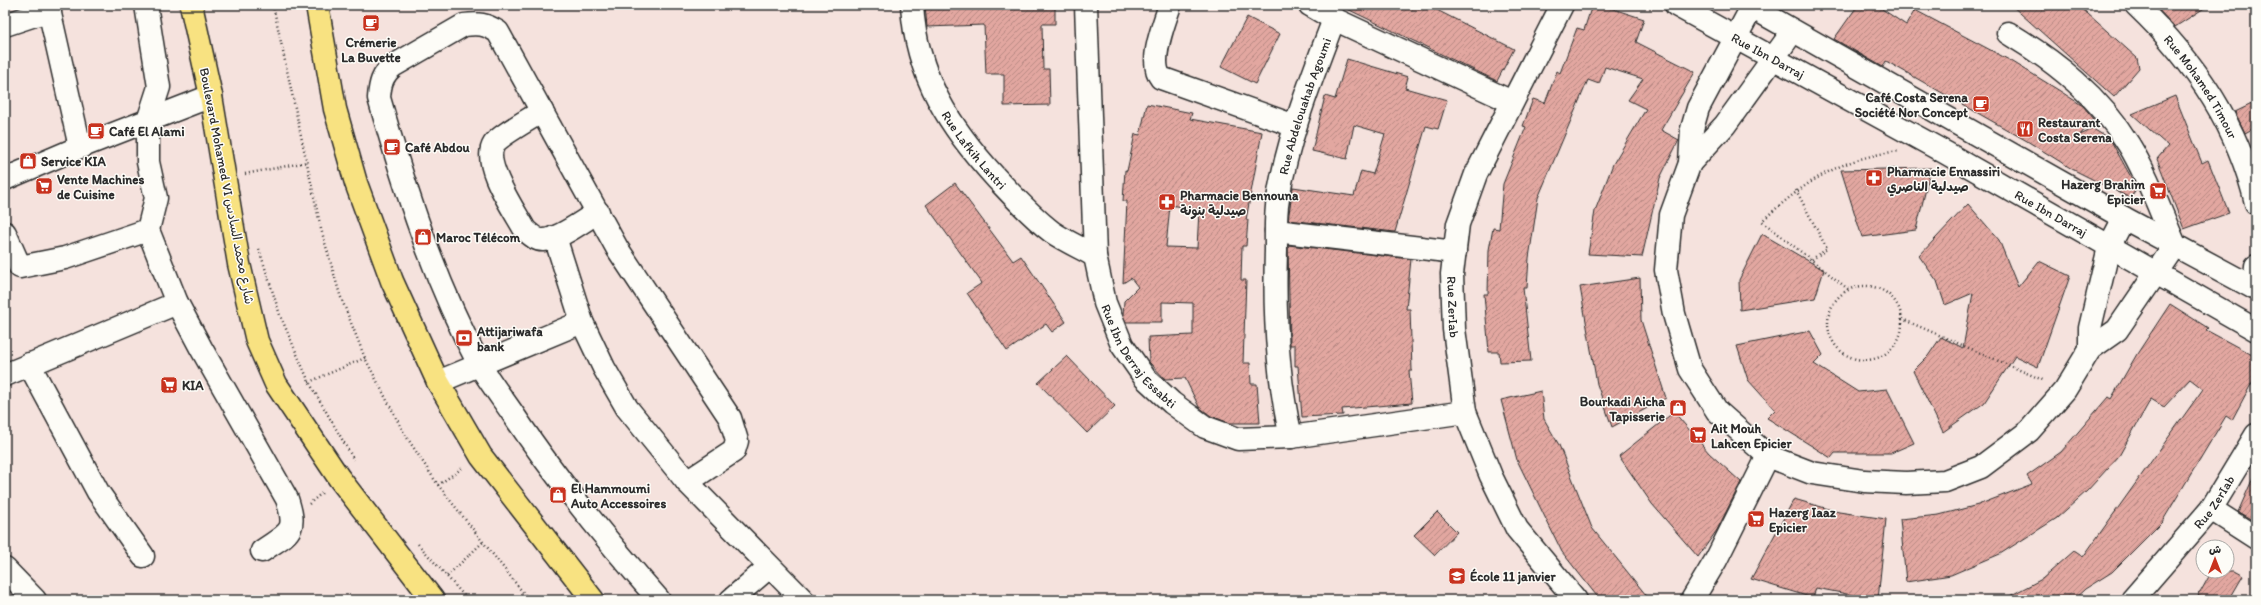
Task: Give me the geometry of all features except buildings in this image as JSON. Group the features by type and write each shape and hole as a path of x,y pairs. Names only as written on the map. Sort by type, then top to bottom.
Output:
{"main road":[{"name":"Boulevard Mohamed VI شارع محمد السادس","path":"191,5 211,96 239,264 257,341 276,384 339,478 433,600"},
{"path":"317,5 335,108 356,183 392,281 438,382 481,456 593,600"}],"street":[{"path":"146,5 158,87 148,121 148,162 156,198 148,230 178,303 231,403 287,499 293,518 289,532 262,551"},
{"name":"Rue Lafkih Lantri","path":"912,5 914,27 922,64 942,109 972,151 1012,195 1052,232 1095,256"},
{"name":"Rue Ibn Derraj Essabti","path":"1086,5 1095,256 1105,303 1122,345 1145,378 1172,403 1205,427 1238,439 1291,437 1465,412"},
{"path":"1170,5 1156,61 1156,72 1161,78 1295,126"},
{"path":"1310,5 1334,19"},
{"name":"Rue ZerIab","path":"1562,5 1476,174 1458,224 1452,274 1454,329 1465,412 1491,476 1517,529 1576,600"},
{"name":"Rue Ibn Darraj","path":"1676,5 1774,60 1936,147 2256,330"},
{"name":"Rue Mohamed Timour","path":"2136,5 2156,24 2195,69 2214,100 2235,138 2252,184 2256,203"},
{"path":"2175,244 2117,330 2090,349 2065,390 2029,431 1981,467 1945,481 1906,484 1864,481 1812,473 1768,456 1717,411 1690,369 1674,314 1666,270 1671,215 1690,163 1692,129 1698,108 1750,6 2124,218 2175,244 2255,281"},
{"path":"5,25 49,8 80,147"},
{"name":"Rue Abdelouahab Agoumi","path":"1291,437 1283,403 1276,336 1276,231 1278,199 1295,126 1334,19 1512,102"},
{"path":"659,600 583,510 528,437 480,364 441,282 404,186 379,98 380,86 384,73 393,66 464,26 476,24 488,25 498,32 617,248 730,418 736,432 737,442 734,451 687,482"},
{"path":"1690,163 1725,125 1774,60 1793,31"},
{"path":"2008,32 2041,53 2071,76 2100,105 2128,145 2146,176 2175,244"},
{"path":"5,178 211,96"},
{"path":"542,111 495,143 490,154 492,168 526,230 533,237 543,241 555,238 598,212"},
{"path":"2090,349 2090,328 2109,247 2124,218"},
{"path":"5,233 20,267 65,258 148,230"},
{"path":"1276,231 1455,252"},
{"path":"555,238 582,322 604,368 627,408 687,482 803,600"},
{"path":"5,375 178,303"},
{"path":"438,382 582,322"},
{"path":"29,364 98,492 143,556"},
{"name":"Rue ZerIab","path":"2132,600 2211,510 2256,435"},
{"path":"1692,600 1716,560 1768,456"},
{"path":"2211,510 2256,538"},
{"path":"731,600 769,567"},
{"path":"5,569 35,600"}],"path":[{"path":"273,5 321,229 340,295 365,358 404,433 438,485 529,600"},
{"path":"1848,289 1762,221 1796,190 1827,171 1872,154 1936,147"},
{"path":"244,182 243,175 307,162"},
{"path":"1796,190 1827,249 1811,260"},
{"path":"258,246 280,315 309,382 358,467"},
{"path":"1863,285 1884,290 1898,306 1902,319 1902,329 1897,341 1891,349 1880,357 1867,360 1850,357 1839,350 1833,344 1827,325 1828,312 1838,296 1848,289 1863,285"},
{"path":"1902,319 2065,390"},
{"path":"309,382 365,358"},
{"path":"438,485 481,456"},
{"path":"415,540 468,600"},
{"path":"447,576 483,542"}],"place":[{"name":"Crémerie La Buvette","path":"371,23"},
{"name":"Café Costa Serena Société Nor Concept","path":"1981,104"},
{"name":"Restaurant Costa Serena","path":"2025,129"},
{"name":"Café El Alami","path":"96,131"},
{"name":"Café Abdou","path":"392,147"},
{"name":"Service KIA","path":"28,161"},
{"name":"Pharmacie Ennassiri صيدلية الناصري","path":"1874,178"},
{"name":"Vente Machines de Cuisine","path":"44,186"},
{"name":"Hazerg Brahim Epicier","path":"2158,191"},
{"name":"Pharmacie Bennouna صيدلية بنونة","path":"1167,202"},
{"name":"Maroc Télécom","path":"423,237"},
{"name":"Attijariwafa bank","path":"464,338"},
{"name":"KIA","path":"169,385"},
{"name":"Bourkadi Aicha Tapisserie","path":"1678,408"},
{"name":"Ait Mouh Lahcen Epicier","path":"1698,435"},
{"name":"El Hammoumi Auto Accessoires","path":"558,495"},
{"name":"Hazerg Iaaz Epicier","path":"1756,519"},
{"name":"École 11 janvier","path":"1457,576"}]}
